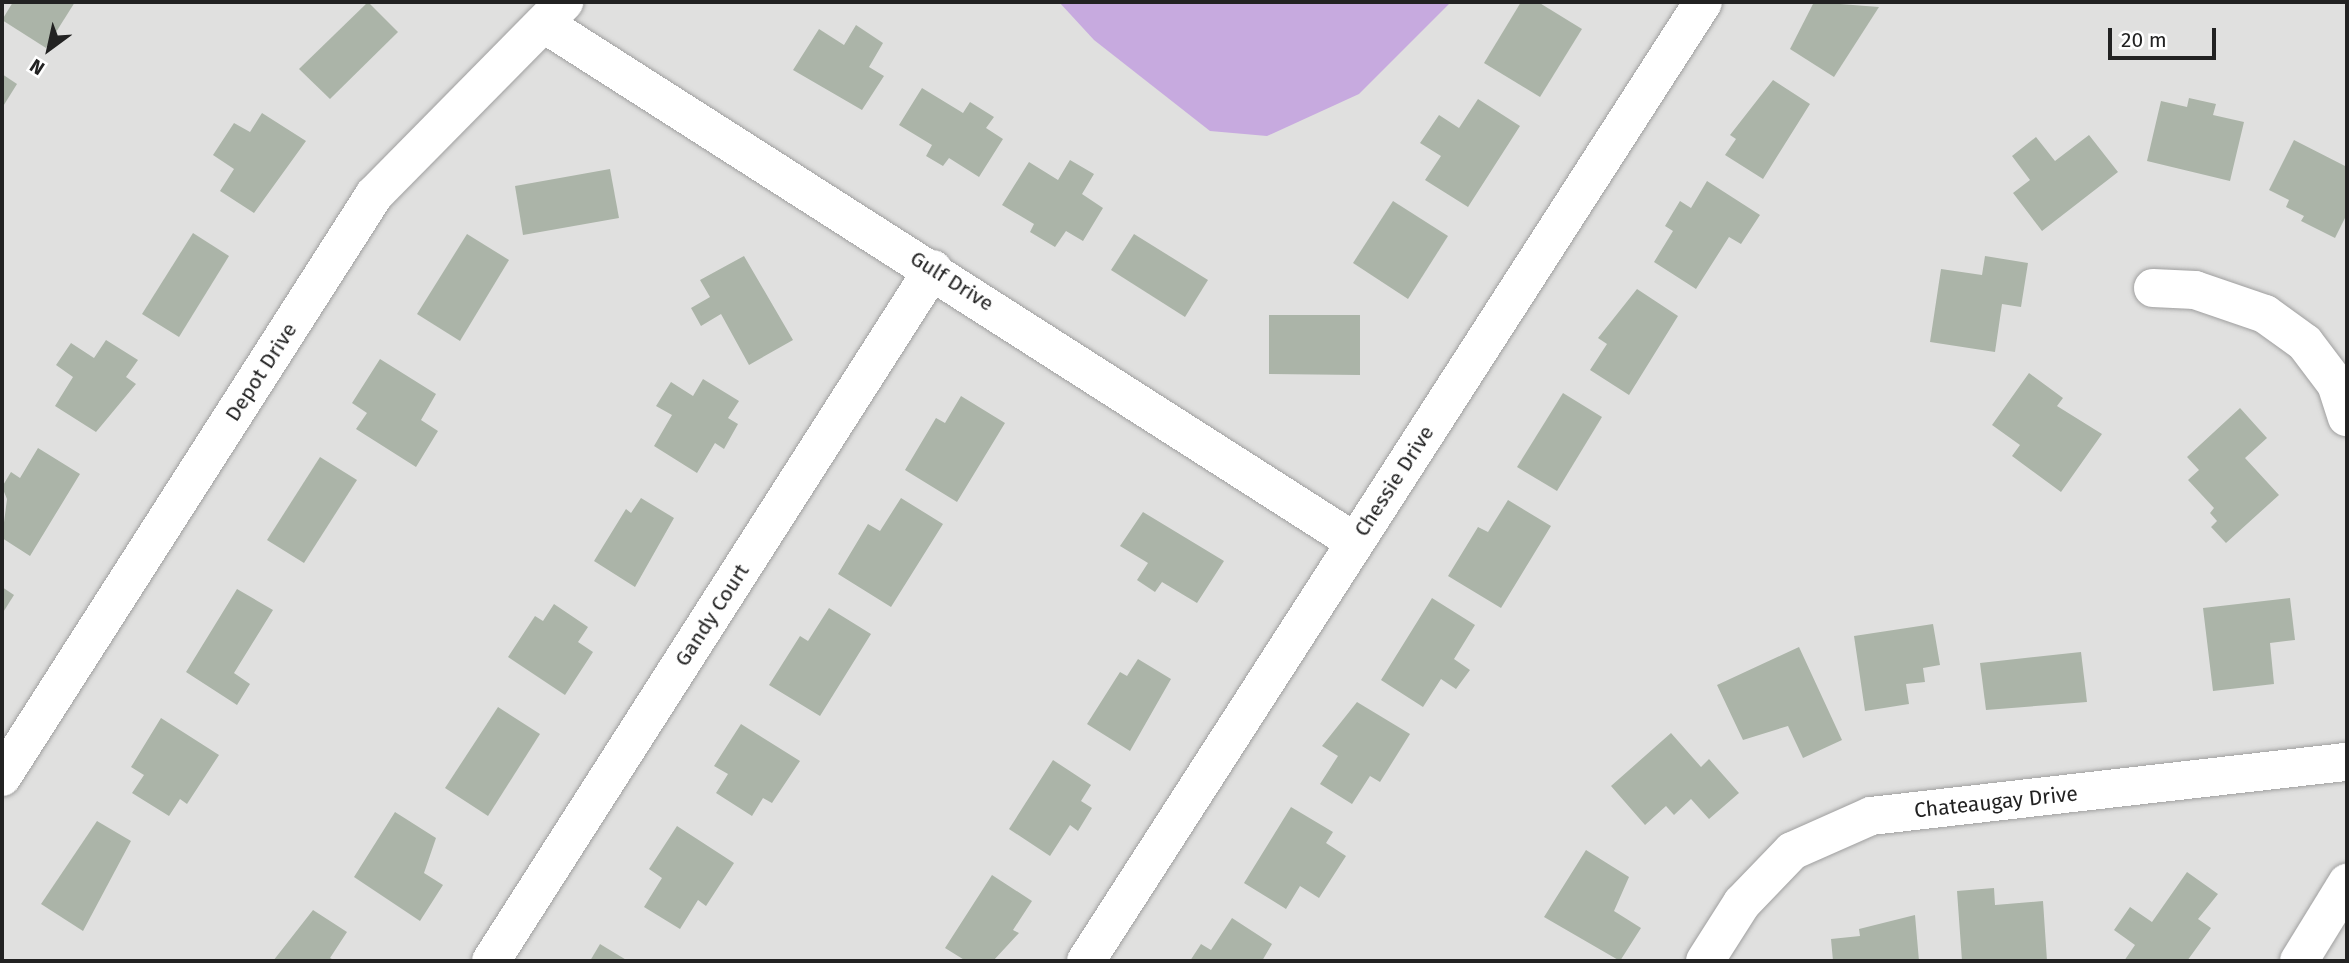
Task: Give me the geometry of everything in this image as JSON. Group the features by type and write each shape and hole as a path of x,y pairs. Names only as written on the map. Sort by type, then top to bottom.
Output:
{"street":[{"name":"Chessie Drive","path":"1086,961 1703,2"},
{"name":"Gulf Drive","path":"555,14 933,269 1355,542"},
{"name":"Depot Drive","path":"2,777 374,195 555,14"},
{"name":"Gandy Court","path":"491,961 933,269"},
{"path":"2153,288 2195,290 2265,314 2305,343 2336,384 2347,417"},
{"name":"Chateaugay Drive","path":"1705,961 1742,903 1792,851 1871,816 2347,762"},
{"path":"2299,961 2347,883"}],"shaded area":[{"path":"2,2 2347,2 2347,961 2,961"},
{"path":"1059,2 1451,2 1359,94 1267,136 1210,131 1094,40"}],"building":[{"path":"13,2 75,2 46,48 2,20"},
{"path":"368,2 398,32 330,99 299,69"},
{"path":"1521,2 1538,2 1582,29 1540,97 1484,63"},
{"path":"1814,2 1879,7 1834,77 1790,49"},
{"path":"856,25 883,43 869,67 884,76 862,110 793,70 819,29 844,45"},
{"path":"2,74 17,84 2,108"},
{"path":"1773,80 1810,104 1763,179 1725,155 1736,139 1730,135"},
{"path":"922,88 963,113 970,102 994,117 986,128 1003,139 979,177 949,158 943,166 926,156 932,145 899,125"},
{"path":"2189,98 2216,104 2213,115 2244,122 2230,181 2147,161 2161,101 2187,107"},
{"path":"1478,99 1520,126 1468,207 1425,180 1441,156 1420,143 1439,115 1459,128"},
{"path":"262,113 306,141 254,213 220,191 234,169 213,155 234,123 250,132"},
{"path":"2089,135 2118,172 2042,231 2013,193 2030,180 2012,156 2036,137 2055,161"},
{"path":"2294,140 2347,167 2347,214 2335,238 2301,221 2304,216 2286,207 2289,200 2269,190"},
{"path":"1070,160 1094,174 1082,194 1103,208 1083,241 1066,231 1055,247 1030,232 1034,224 1002,205 1029,162 1058,180"},
{"path":"610,169 619,218 523,235 515,186"},
{"path":"1707,181 1760,215 1741,244 1729,237 1696,289 1654,262 1673,231 1665,226 1680,201 1691,208"},
{"path":"1393,201 1448,236 1408,299 1353,263"},
{"path":"193,233 229,256 179,337 142,314"},
{"path":"467,234 509,260 460,341 417,314"},
{"path":"1134,234 1208,280 1185,317 1111,270"},
{"path":"744,256 793,340 749,365 721,314 701,326 691,308 710,297 700,280"},
{"path":"1985,256 2028,263 2021,307 2002,304 1995,352 1930,342 1941,269 1982,275"},
{"path":"1637,289 1678,316 1629,395 1590,370 1607,344 1598,338"},
{"path":"1269,315 1360,315 1360,375 1269,374"},
{"path":"106,340 138,360 126,377 136,384 96,432 55,406 73,377 56,365 71,343 94,358"},
{"path":"380,359 436,394 421,420 438,431 416,467 356,429 367,413 352,403"},
{"path":"2029,373 2063,398 2057,406 2102,434 2061,492 2012,456 2020,445 1992,425"},
{"path":"703,379 739,401 728,418 738,424 724,449 715,443 697,473 654,446 672,415 656,406 671,382 693,396"},
{"path":"1563,393 1602,417 1557,491 1517,467"},
{"path":"961,396 1005,423 957,502 905,470 936,418 945,423"},
{"path":"2240,408 2267,438 2245,458 2279,495 2226,543 2211,527 2217,521 2210,513 2214,508 2188,480 2199,470 2187,457"},
{"path":"38,448 80,474 30,556 2,538 7,499 2,487 11,472 20,478"},
{"path":"320,457 357,480 304,563 267,540"},
{"path":"641,498 674,518 635,587 594,561 626,509 631,513"},
{"path":"901,498 943,524 891,607 838,574 868,524 880,531"},
{"path":"1508,500 1551,526 1501,608 1448,576 1478,527 1488,532"},
{"path":"1143,512 1224,561 1197,603 1162,582 1155,592 1137,580 1148,563 1120,546"},
{"path":"2,587 14,595 2,614"},
{"path":"237,589 273,610 234,673 250,684 237,705 186,672"},
{"path":"1432,598 1475,625 1454,659 1470,670 1456,689 1441,679 1423,707 1381,680"},
{"path":"2290,598 2295,640 2270,643 2274,684 2213,691 2203,608"},
{"path":"554,604 588,627 578,642 593,652 565,695 508,657 535,616 543,621"},
{"path":"829,608 871,634 820,716 769,685 800,636 808,641"},
{"path":"1933,624 1940,665 1923,668 1925,682 1906,684 1909,704 1865,711 1854,636"},
{"path":"1799,647 1842,740 1803,758 1788,726 1743,740 1717,685"},
{"path":"2081,652 2087,702 1986,710 1980,663"},
{"path":"1138,659 1171,679 1130,751 1087,724 1120,672 1127,676"},
{"path":"1357,702 1410,734 1380,782 1370,776 1352,804 1320,784 1338,756 1322,746"},
{"path":"498,707 540,734 488,816 445,788"},
{"path":"161,718 219,755 187,804 180,799 169,816 132,793 144,775 131,767"},
{"path":"741,724 800,761 772,803 763,798 752,816 716,793 728,774 714,766"},
{"path":"1671,733 1701,767 1709,759 1739,793 1709,819 1691,799 1674,815 1666,806 1645,825 1611,786"},
{"path":"1053,760 1091,785 1081,801 1092,808 1078,831 1070,825 1050,856 1009,829"},
{"path":"1291,807 1333,832 1326,843 1346,856 1319,898 1300,886 1286,909 1244,883"},
{"path":"395,812 436,838 424,873 443,885 420,921 354,877"},
{"path":"97,821 131,841 83,931 41,904"},
{"path":"677,826 734,863 706,906 698,900 680,929 644,907 662,878 649,869"},
{"path":"1586,850 1629,877 1614,911 1641,928 1620,961 1544,917"},
{"path":"2187,872 2218,894 2198,919 2211,928 2187,961 2124,961 2135,945 2114,930 2130,907 2152,922"},
{"path":"992,875 1032,901 1013,930 1019,933 993,961 966,961 945,948"},
{"path":"1994,888 1995,905 2043,901 2047,961 1962,961 1957,891"},
{"path":"313,910 347,932 330,958 336,961 273,961"},
{"path":"1915,915 1919,961 1833,961 1831,939 1860,936 1859,929"},
{"path":"1232,918 1272,944 1262,961 1190,961 1201,944 1211,950"},
{"path":"600,944 628,961 590,961"}]}
